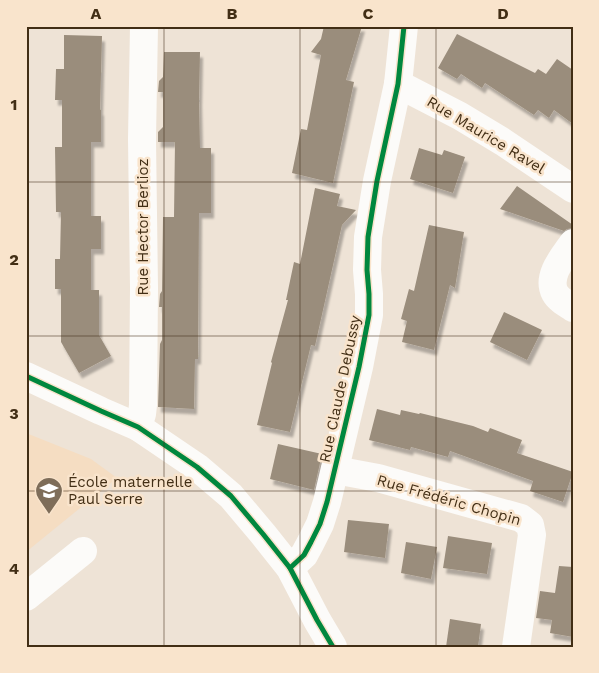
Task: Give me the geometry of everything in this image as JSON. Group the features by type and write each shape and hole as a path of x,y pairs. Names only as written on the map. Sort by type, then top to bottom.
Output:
{"street":[{"name":"Rue Hector Berlioz","path":"138,427 143,405 142,138 144,26"},
{"name":"Rue Claude Debussy","path":"290,568 304,555 320,524 335,470 359,367 369,315 368,237 377,181 398,84 404,26"},
{"name":"Rue Maurice Ravel","path":"398,84 496,137 573,190"},
{"path":"573,243 553,275 554,293 573,308"},
{"path":"26,376 138,427 196,467 231,496 290,568 333,647"},
{"name":"Rue Frédéric Chopin","path":"335,470 378,478 521,518 530,525 532,535 516,647"},
{"path":"26,597 83,551"}],"shaded area":[{"name":"École maternelle Paul Serre","path":"26,433 91,459 117,478 26,552"}],"building":[{"path":"324,26 362,26 346,80 354,82 333,183 292,173 301,129 307,130 321,55 311,52 321,39"},
{"path":"457,34 535,73 538,69 546,74 557,59 573,70 573,124 554,110 549,118 538,110 534,115 485,83 482,88 461,74 457,79 438,68"},
{"path":"64,35 102,36 101,142 91,142 91,216 101,216 101,249 91,249 91,290 99,290 99,335 111,356 79,373 61,342 61,289 55,289 55,259 60,259 61,212 56,212 55,147 62,147 62,100 55,100 56,69 64,69"},
{"path":"164,52 200,52 200,148 211,148 211,213 199,213 198,359 195,359 194,409 158,407 160,344 162,340 162,307 159,307 162,291 163,217 174,217 175,142 158,142 158,132 163,127 163,92 158,92 159,81 163,77"},
{"path":"419,148 442,155 444,150 465,157 453,193 410,179"},
{"path":"517,186 573,225 573,228 564,231 500,209"},
{"path":"315,188 340,194 337,206 356,210 342,225 315,346 311,345 290,432 257,425 271,362 288,300 286,300 294,262 300,264"},
{"path":"429,225 464,232 455,288 450,285 434,350 402,342 407,321 401,319 409,289 414,291"},
{"path":"504,312 542,330 527,360 490,342"},
{"path":"377,409 400,415 401,410 420,413 473,426 488,432 490,428 522,440 517,453 573,472 563,502 530,491 533,481 450,451 448,457 411,447 410,450 369,440"},
{"path":"278,444 322,454 314,490 270,479"},
{"path":"348,520 389,524 385,558 344,552"},
{"path":"448,536 492,543 487,574 443,568"},
{"path":"406,542 437,547 431,579 401,573"},
{"path":"559,566 573,567 573,637 550,633 552,620 536,618 540,591 555,593"},
{"path":"450,619 481,624 478,647 446,647"}],"cycle path":[{"path":"290,568 304,555 320,524 359,367 369,315 368,237 377,181 398,84 404,26"},
{"path":"26,376 138,427 197,467 231,496 290,568 333,647"}],"place":[{"name":"École maternelle Paul Serre","path":"49,515"}]}
